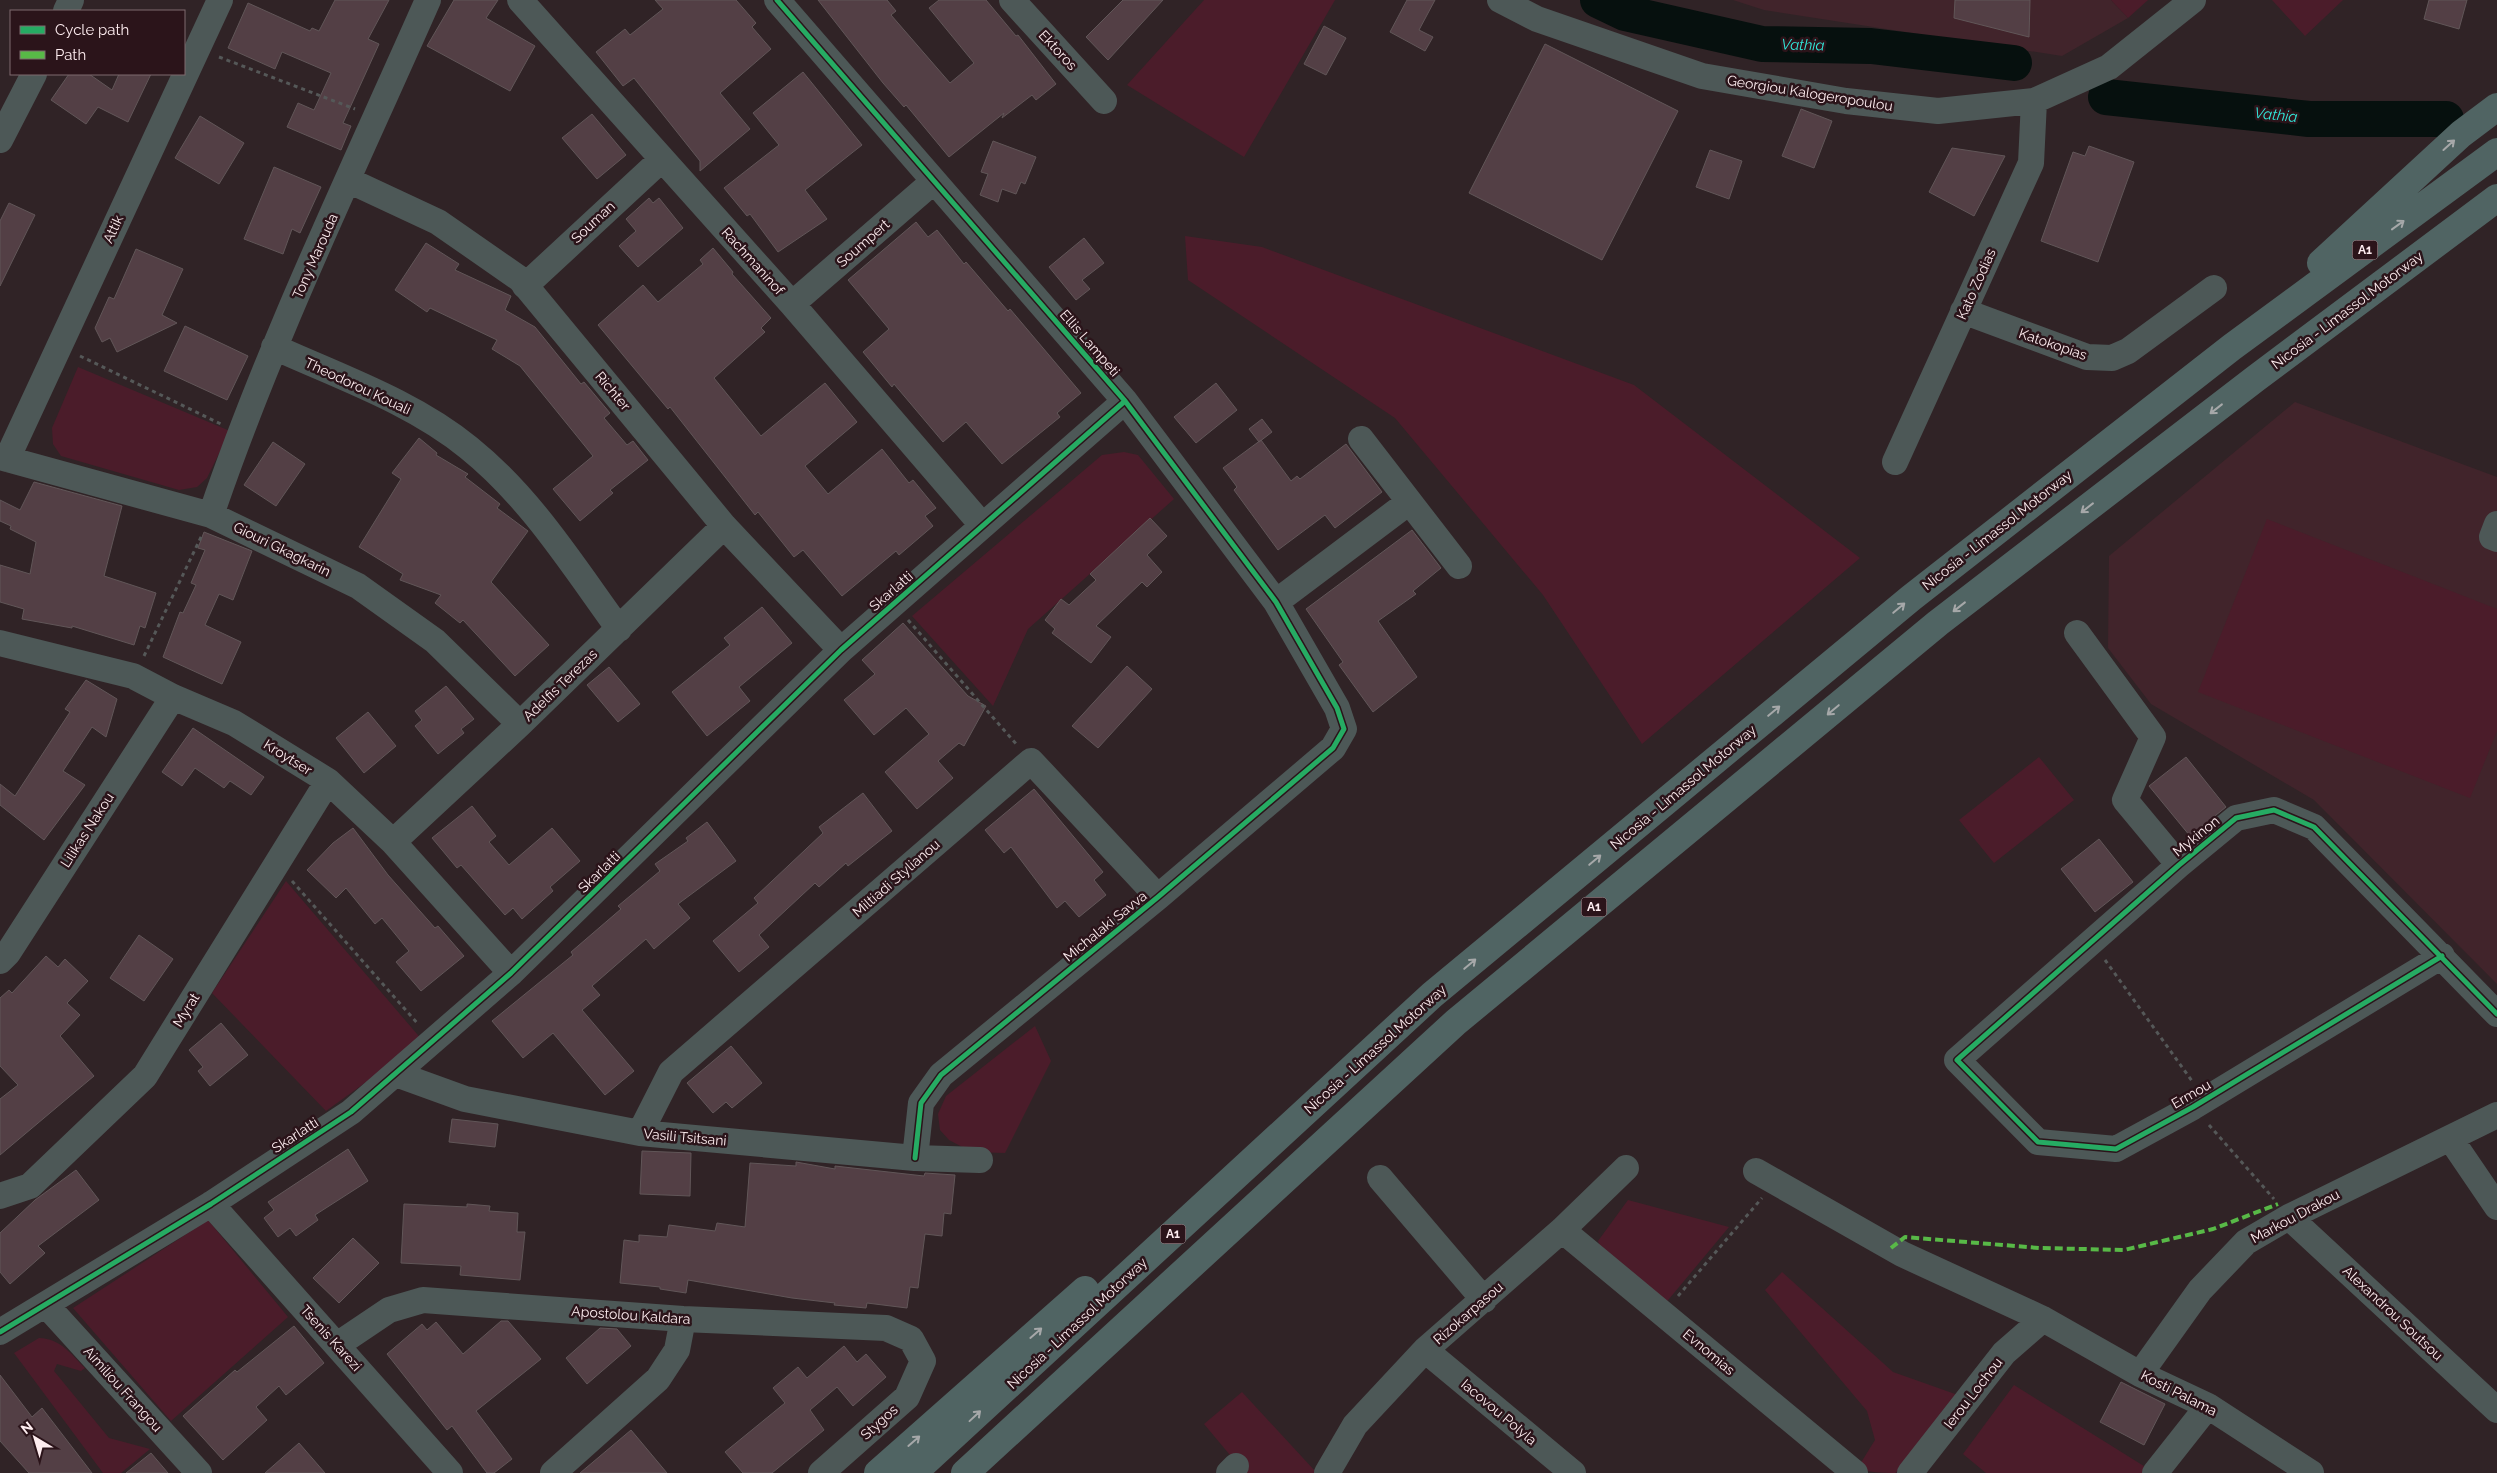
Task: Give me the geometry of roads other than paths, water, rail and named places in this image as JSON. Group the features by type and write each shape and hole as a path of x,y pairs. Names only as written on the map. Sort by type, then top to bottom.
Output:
{"highway":[{"path":"2232,347 2412,177 2461,134 2497,107"},
{"name":"Nicosia - Limassol Motorway","path":"914,1473 1432,995 1911,598 2232,347 2497,152"},
{"name":"Nicosia - Limassol Motorway","path":"966,1473 1456,1022 1938,623 2255,379 2497,198"},
{"path":"2255,379 2497,217"},
{"path":"878,1473 1270,1126 1432,995"}],"street":[{"name":"Attik","path":"185,74 220,0"},
{"name":"Tony Marouda","path":"211,515 239,432 274,347 428,0"},
{"name":"Rachmaninof","path":"520,0 792,304 982,525"},
{"name":"Ellis Lampeti","path":"777,0 1125,400 1276,602 1338,708 1344,729"},
{"name":"Ektoros","path":"1012,0 1104,100"},
{"name":"Georgiou Kalogeropoulou","path":"1500,0 1537,19 1702,76 1846,101 1938,111 2034,101 2109,67 2192,0"},
{"path":"0,140 33,75"},
{"name":"Attik","path":"4,458 59,346 184,75"},
{"name":"Kato Zodias","path":"1895,462 2030,163 2034,101"},
{"name":"Souman","path":"525,286 662,159"},
{"name":"Richter","path":"348,180 438,222 520,279 724,526 841,650"},
{"name":"Soumpert","path":"792,304 934,181"},
{"name":"Katokopias","path":"1963,311 2076,354 2098,358 2112,358 2128,352 2214,288"},
{"name":"Theodorou Kouali","path":"274,347 409,408 469,448 530,506 618,629"},
{"name":"Skarlatti","path":"0,1332 212,1204 351,1112 511,973 841,650 1125,400"},
{"path":"1361,439 1459,566"},
{"name":"Giouri Gkagkarin","path":"4,458 211,515 358,586 434,641 520,724"},
{"path":"1276,602 1409,502"},
{"path":"2497,524 2492,537 2497,539"},
{"name":"Adelfis Terezas","path":"393,842 520,724 724,526"},
{"path":"2077,633 2153,737 2125,800 2178,865"},
{"name":"Kroytser","path":"1,645 134,676 173,697 234,722 328,782 393,842 511,973"},
{"name":"Lilikas Nakou","path":"0,961 8,953 173,697"},
{"name":"Michalaki Savva","path":"915,1158 921,1103 941,1075 1158,897 1333,748 1344,729"},
{"name":"Miltiadi Stylianou","path":"640,1133 671,1072 1031,761 1158,897"},
{"name":"Myrat","path":"0,1196 30,1186 145,1076 328,782"},
{"name":"Mykinon","path":"1957,1060 2178,865 2236,818 2274,810 2314,827 2497,1014"},
{"name":"Ermou","path":"1957,1060 2038,1142 2116,1149 2199,1103 2442,956"},
{"name":"Vasili Tsitsani","path":"396,1074 465,1100 640,1133 915,1158 980,1160"},
{"name":"Markou Drakou","path":"2140,1374 2200,1290 2246,1242 2289,1217 2497,1116"},
{"path":"2450,1138 2497,1207"},
{"name":"Rizokarpasou","path":"1327,1473 1355,1425 1425,1350 1562,1230 1626,1168"},
{"name":"Kosti Palama","path":"1766,1176 1902,1254 2043,1319 2140,1374 2208,1406 2311,1473"},
{"path":"1380,1178 1484,1300"},
{"name":"Tsenis Karezi","path":"212,1204 450,1473"},
{"name":"Alexandrou Soutsou","path":"2289,1217 2497,1410"},
{"name":"Evnomias","path":"1562,1230 1855,1473"},
{"name":"Apostolou Kaldara","path":"337,1345 390,1310 423,1300 683,1319 886,1328 911,1339 923,1361"},
{"name":"Aimiliou Frangou","path":"46,1305 199,1473"},
{"path":"552,1473 658,1379 677,1350 683,1319"},
{"name":"Ierou Lochou","path":"1910,1473 2004,1353 2043,1319"},
{"name":"Iacovou Polyla","path":"1425,1350 1573,1473"},
{"name":"Stygos","path":"822,1473 907,1397 923,1361"},
{"path":"2155,1473 2208,1406"}],"waterway":[{"name":"Vathia","path":"1598,0 1625,13 1762,44 1871,46 2014,63"},
{"name":"Vathia","path":"2106,97 2309,119 2446,119"}]}
